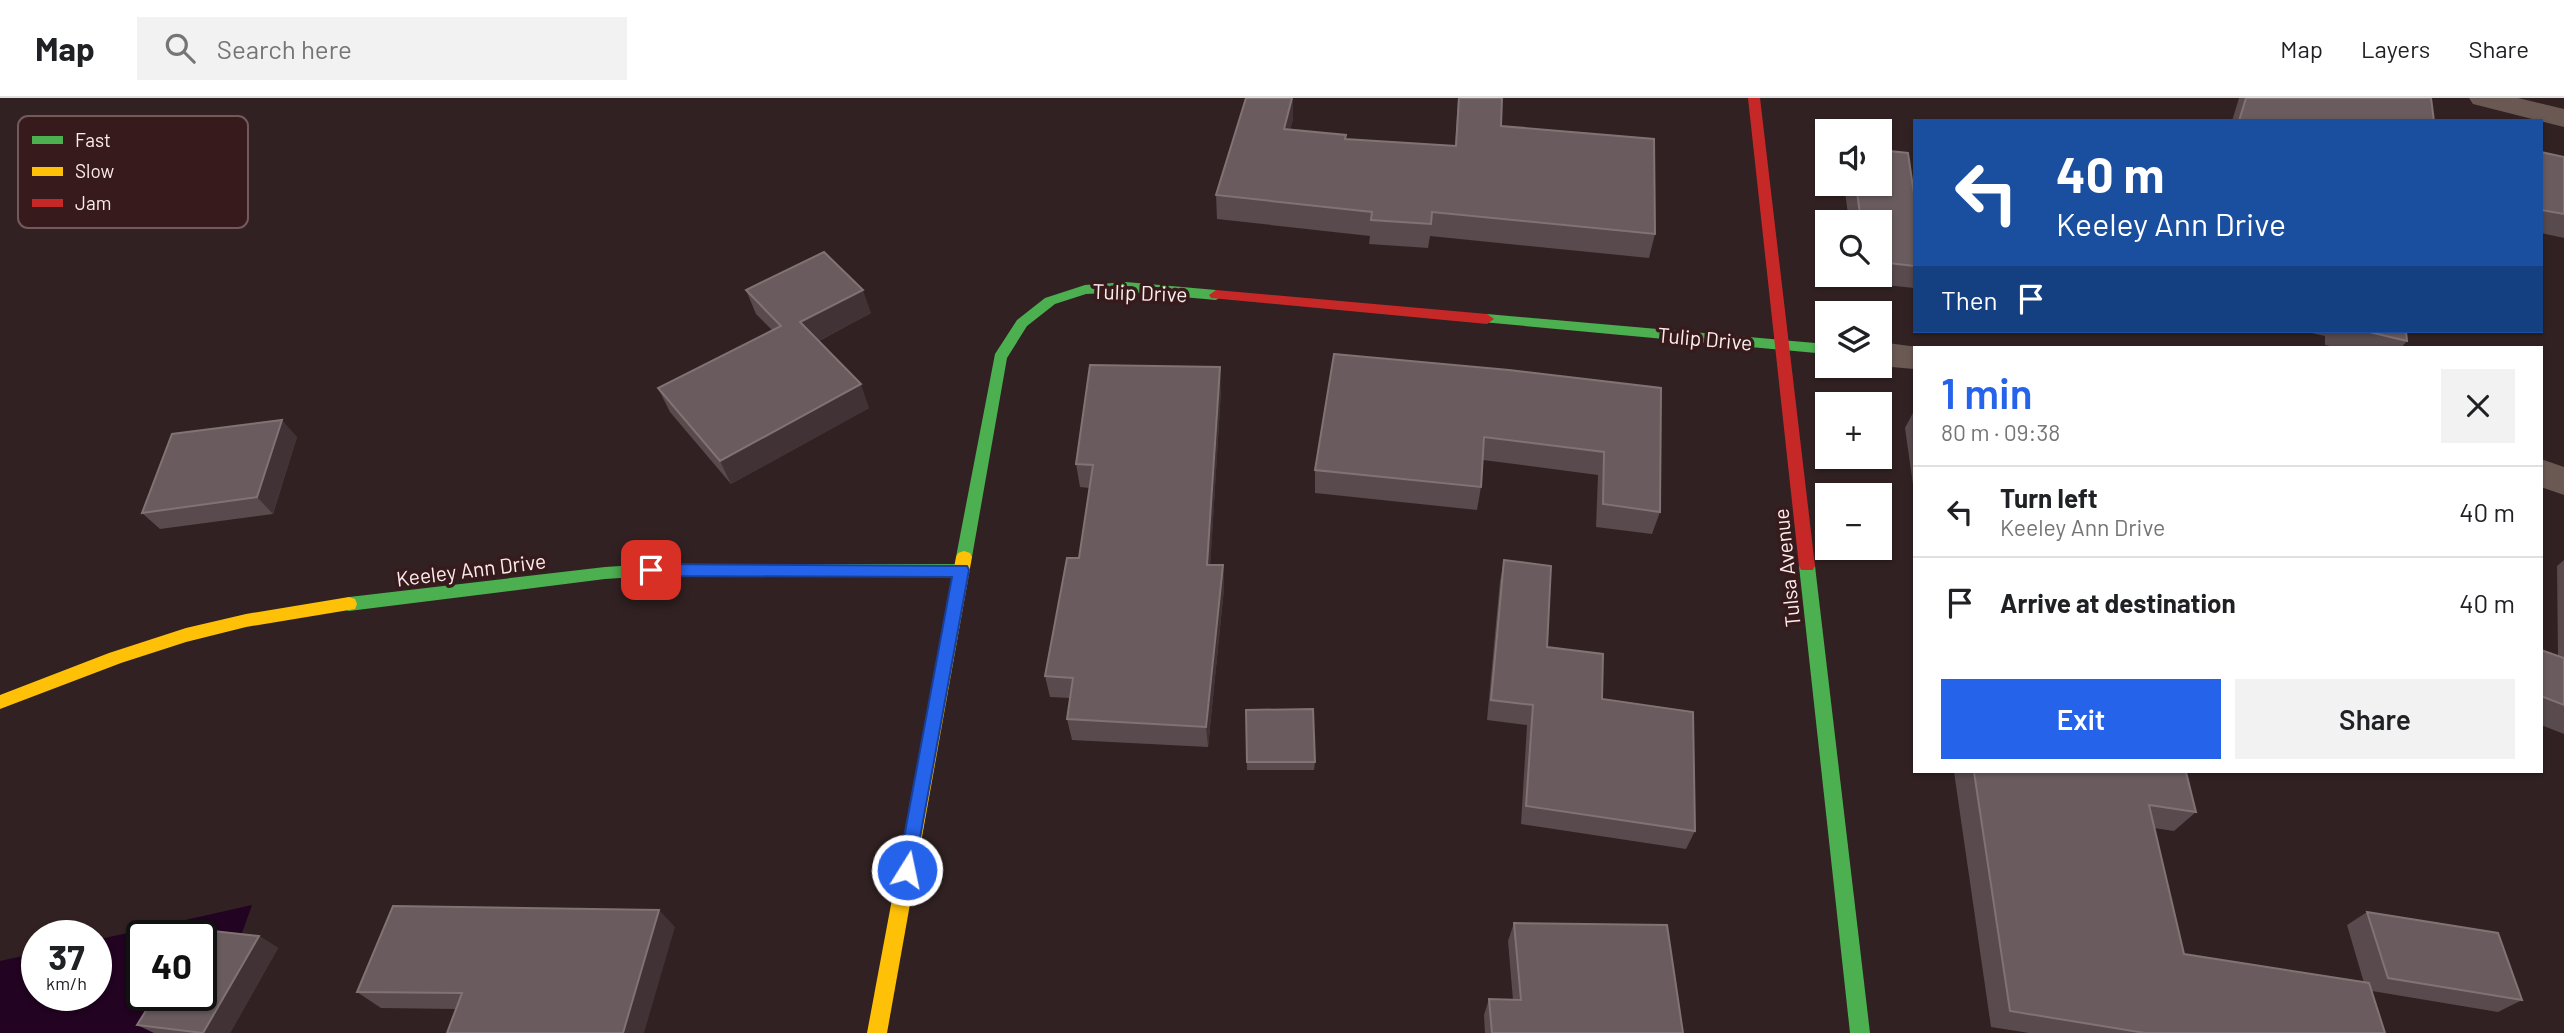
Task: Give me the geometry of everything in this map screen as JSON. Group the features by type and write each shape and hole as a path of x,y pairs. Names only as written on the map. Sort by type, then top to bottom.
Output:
{"street":[{"name":"Tulsa Avenue","path":"1754,98 1860,1033"},
{"path":"2483,98 2564,118"},
{"name":"Tulip Drive","path":"877,1033 1000,358 1009,334 1030,313 1057,298 1093,288 1126,287 1815,348"},
{"path":"1892,355 1913,357"},
{"path":"2543,474 2564,481"},
{"name":"Keeley Ann Drive","path":"0,702 124,654 214,628 293,613 605,573 651,570 961,570"}],"shaded area":[{"path":"252,905 217,1002 217,920 185,920"},
{"path":"126,933 126,1011 214,1011 206,1033 0,1033 0,961 21,956 21,1011 112,1011 112,936"}],"building":[{"path":"1246,98 1292,98 1284,129 1346,135 1345,139 1456,146 1459,98 1502,98 1501,126 1654,139 1655,234 1432,212 1431,224 1371,220 1372,212 1216,195"},
{"path":"2246,98 2431,98 2434,119 2240,119"},
{"path":"1892,151 1908,153 1913,187 1913,266 1892,263 1892,210 1859,210 1858,196 1892,196"},
{"path":"2543,152 2564,157 2564,214 2543,210"},
{"path":"824,252 863,290 800,322 861,384 720,461 658,388 781,326 746,290"},
{"path":"2373,333 2406,333 2407,341"},
{"path":"1334,354 1509,370 1661,388 1660,512 1603,504 1604,452 1484,437 1481,487 1315,470"},
{"path":"1090,365 1220,367 1207,565 1223,565 1206,727 1067,719 1073,678 1045,676 1067,558 1079,558 1093,465 1076,464"},
{"path":"282,420 257,497 142,513 172,434"},
{"path":"1504,560 1551,566 1547,647 1603,654 1602,699 1693,712 1695,831 1526,806 1533,705 1491,700"},
{"path":"2543,651 2564,658 2564,705 2543,697"},
{"path":"1313,709 1315,762 1247,762 1246,710"},
{"path":"1974,773 2186,773 2196,812 2149,805 2184,954 2369,983 2385,1033 2145,1033 2010,1011"},
{"path":"393,906 659,910 623,1033 447,1033 462,993 357,992"},
{"path":"2367,912 2498,933 2522,1000 2388,978"},
{"path":"1514,923 1667,925 1683,1033 1492,1033 1489,999 1521,1000"},
{"path":"217,931 259,936 217,1009"},
{"path":"146,1011 216,1011 203,1033 137,1025"}],"traffic: fast":[{"path":"964,557 1000,358 1022,323 1050,301 1085,290 1126,287 1216,295"},
{"path":"1487,319 1815,348"},
{"path":"1807,566 1860,1033"},
{"path":"349,604 605,573 651,570 961,570"}],"traffic: slow":[{"path":"877,1033 964,557"},
{"path":"0,702 115,658 186,635 287,613 349,604"}],"traffic: jam":[{"path":"1754,98 1807,566"},
{"path":"1216,295 1487,319"}],"route":[{"path":"651,570 961,570 907,870"}]}
